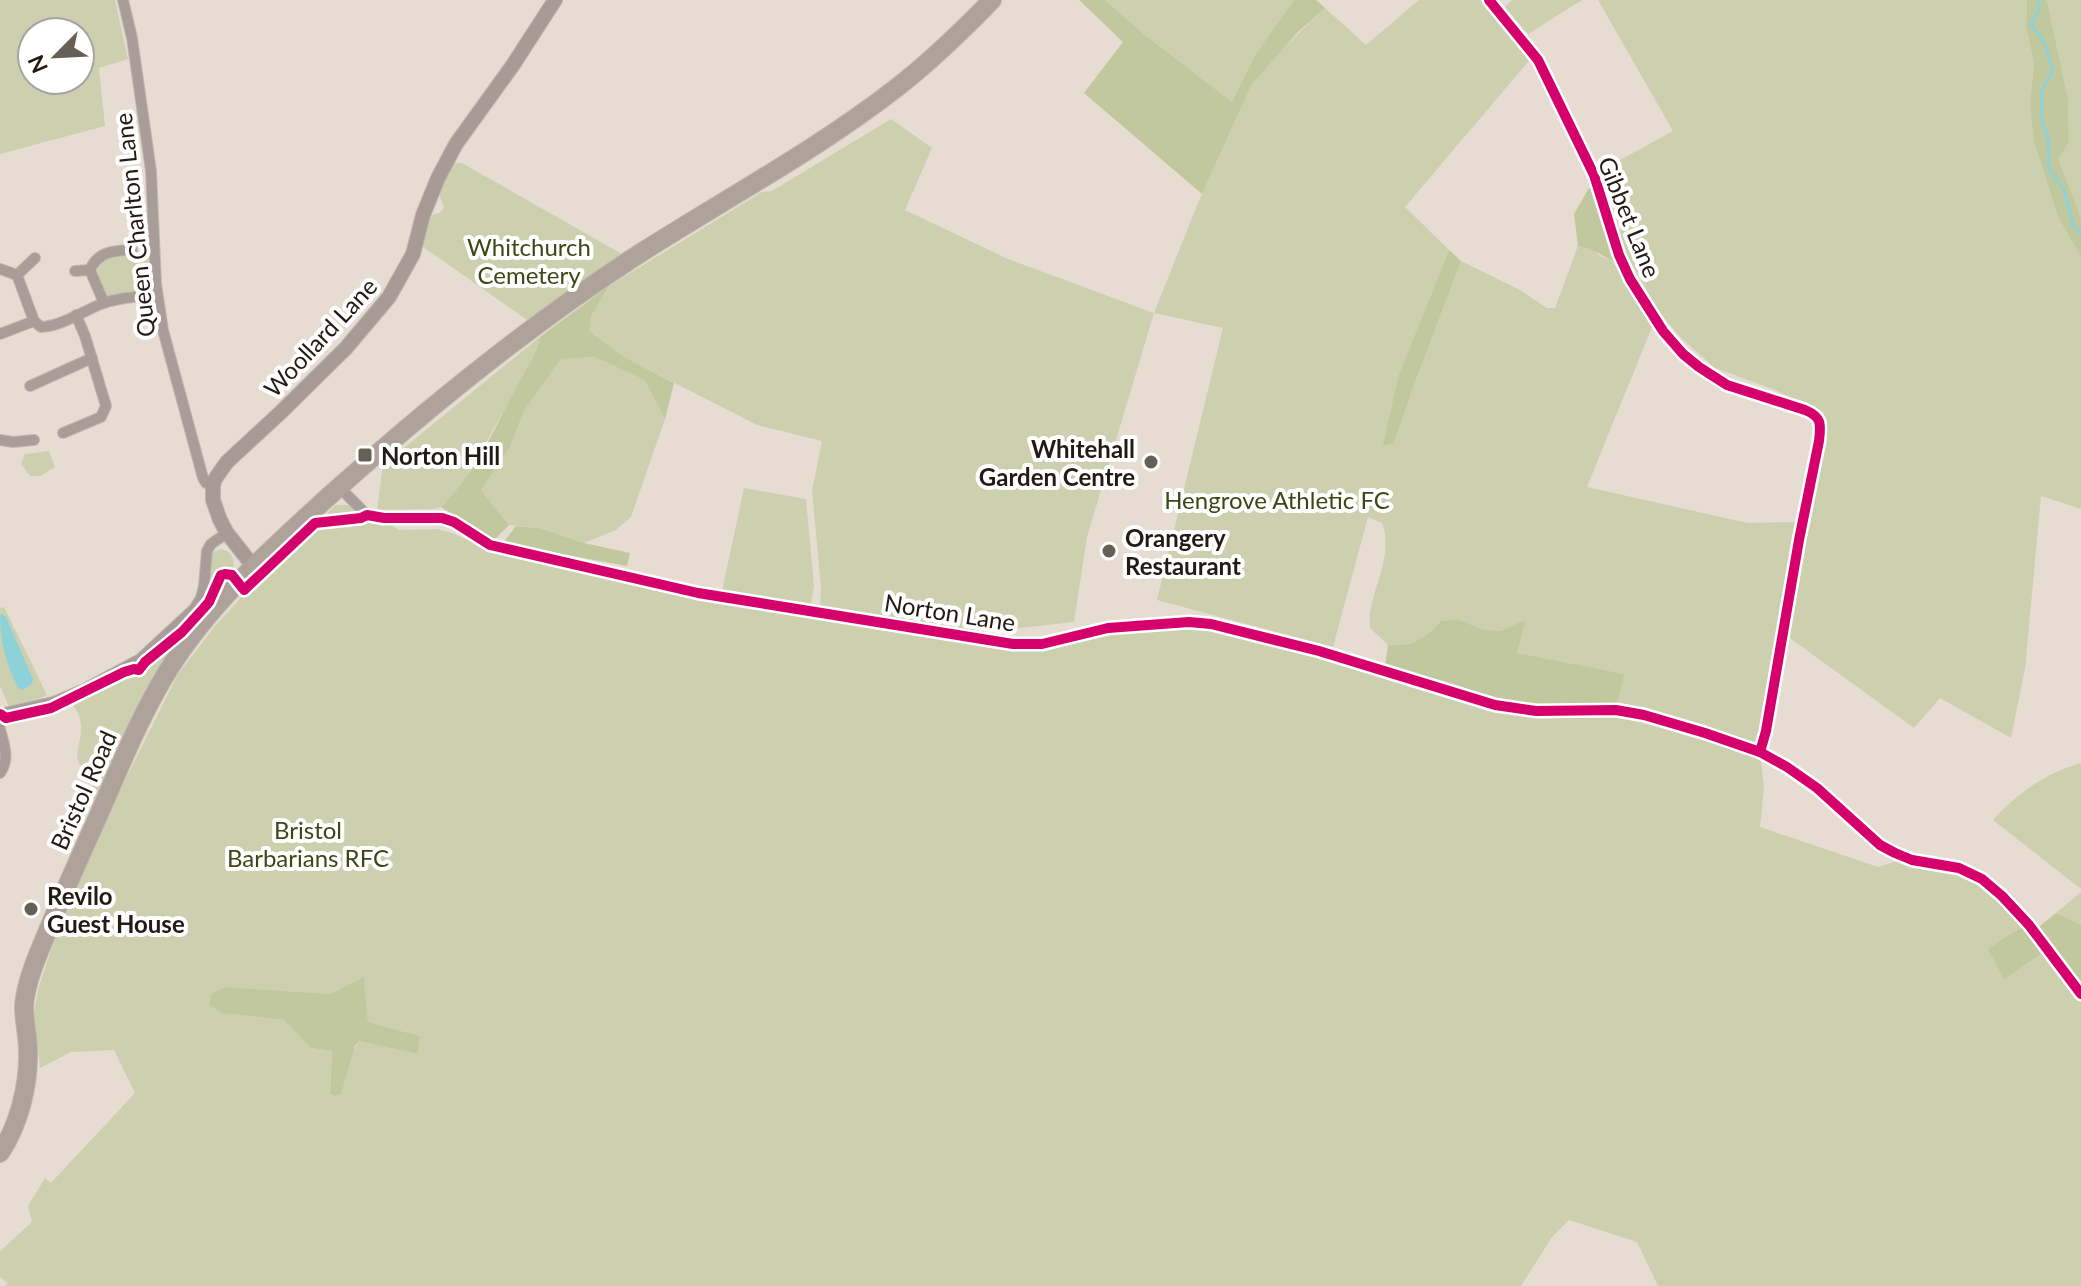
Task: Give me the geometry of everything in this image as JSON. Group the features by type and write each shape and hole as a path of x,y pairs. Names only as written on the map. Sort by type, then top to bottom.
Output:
{"highway":[{"name":"Bristol Road","path":"0,1153 21,1105 27,1076 25,1013 28,986 39,952 140,722 170,668 196,631 253,566 339,487 454,390 571,301 639,254 829,135 895,89 992,0"}],"street":[{"name":"Queen Charlton Lane","path":"123,0 132,38 150,159 157,295 168,353 203,478 213,486"},
{"name":"Woollard Lane","path":"213,486 227,462 346,348 389,297 413,254 423,215 456,144 555,0"},
{"name":"Gibbet Lane","path":"1489,0 1538,60 1594,175 1619,255 1630,279 1663,331 1683,354 1727,385 1805,410 1819,420 1819,441 1760,752"},
{"path":"104,303 90,270 94,262 115,250 132,250"},
{"path":"17,275 35,258"},
{"path":"0,269 17,275"},
{"path":"75,271 90,270"},
{"path":"17,275 34,321 46,327 104,303 157,295"},
{"path":"63,433 95,421 105,412 106,406 76,315"},
{"path":"0,334 34,321"},
{"path":"30,386 92,358"},
{"path":"0,440 34,440"},
{"path":"213,486 213,500 227,533 253,566"},
{"name":"Norton Lane","path":"339,487 367,515 442,518 490,545 698,593 1013,644 1042,644 1108,628 1189,622 1211,624 1319,651 1495,705 1536,711 1616,710 1644,715 1760,752 1817,788 1880,845 1912,860 1956,867 1982,879 2029,925 2081,994"},
{"path":"0,714 53,702 140,659 194,609 204,586 207,551 211,544 227,533"},
{"path":"0,729 6,756 6,764 0,773"}],"green space":[{"path":"0,0 115,0 128,59 99,68 105,126 0,154"},
{"path":"1079,0 1105,0 1232,102 1255,55 1294,0 1316,0 1325,8 1298,32 1252,84 1202,194 1084,93 1123,42"},
{"path":"1105,0 1294,0 1255,55 1232,102"},
{"name":"Hengrove Athletic FC","path":"1419,0 1485,0 1533,56 1405,207 1449,250 1399,374 1394,443 1461,261 1520,290 1547,308 1555,308 1578,246 1592,248 1600,256 1616,263 1654,322 1587,487 1748,523 1795,522 1756,746 1646,708 1617,705 1623,674 1516,653 1524,621 1500,631 1482,629 1457,619 1441,621 1428,634 1411,644 1388,645 1370,628 1370,610 1386,545 1382,523 1368,517 1333,647 1157,600 1223,328 1154,313 1198,203 1252,84 1315,17 1325,8 1366,45"},
{"path":"1512,0 1582,0 1528,34 1505,7"},
{"path":"1598,0 2027,0 2026,26 2034,64 2030,104 2059,219 2081,257 2081,509 2041,496 2025,669 2011,738 1940,698 1914,728 1787,636 1805,527 1827,429 1823,412 1715,368 1680,337 1659,312 1624,250 1600,171 1673,131"},
{"path":"2027,0 2047,0 2068,99 2069,142 2058,159 2081,218 2081,257 2059,219 2034,141 2030,104 2034,64 2026,26"},
{"path":"2047,0 2081,0 2081,218 2057,159 2069,142 2068,99"},
{"path":"891,119 932,148 905,210 1008,259 1154,313 1087,537 1074,622 981,632 820,607 812,491 822,441 757,425 624,357 589,331 592,315 609,286 762,192 772,191"},
{"name":"Whitchurch Cemetery","path":"451,163 462,163 622,254 530,322 419,244 427,220 444,207 439,189"},
{"path":"1589,188 1595,188 1616,263 1593,250 1578,246 1574,214"},
{"path":"1449,250 1461,261 1394,443 1383,446 1399,374"},
{"path":"116,254 149,255 150,291 106,297 98,266"},
{"path":"609,286 592,315 589,331 624,357 674,383 665,419 645,380 595,357 561,359 524,411 510,447 481,490 509,525 494,540 441,507 484,450 534,356 541,336"},
{"path":"541,336 538,350 458,492 441,507 434,509 377,510 383,465"},
{"path":"595,357 646,380 665,419 631,517 616,530 584,543 540,528 509,525 481,490 510,447 524,411 561,359"},
{"path":"49,451 55,467 40,476 30,476 21,464 25,454"},
{"path":"744,488 806,499 814,586 811,604 722,591"},
{"name":"Bristol Barbarians RFC","path":"336,505 348,505 399,530 437,529 483,548 520,558 699,596 1010,650 1043,648 1109,632 1191,627 1215,629 1571,715 1645,718 1760,752 1764,788 1760,827 1878,867 1897,861 1954,869 1983,882 2029,925 2004,978 2045,950 2081,999 2081,1286 1658,1286 1637,1242 1569,1220 1552,1237 1521,1286 6,1286 8,1283 0,1277 0,1251 32,1222 28,1206 45,1178 51,1183 135,1093 114,1050 71,1052 40,1068 34,1012 39,986 59,926 114,802 178,674 244,590","holes":["364,978 368,1022 420,1036 418,1054 359,1041 330,1093 332,1051 311,1048 284,1020 222,1013 226,987 331,994"]},
{"path":"516,526 540,528 584,543 630,553 627,566 503,543"},
{"path":"221,549 229,553 233,560 231,578 100,798 89,800 97,774 81,766 78,761 81,723 71,702 125,674 141,675 147,664 200,607 211,553"},
{"path":"4,607 47,695 19,706 9,706 0,686 0,608"},
{"path":"1457,619 1482,629 1500,631 1525,620 1517,653 1624,674 1617,705 1537,708 1496,703 1385,666 1388,645 1411,644 1428,634 1441,621"},
{"path":"2081,763 2081,889 1993,820 2033,785"},
{"path":"2081,892 2081,925 2056,913"},
{"path":"2056,913 2081,925 2081,993 2045,951 2004,979 1988,949 2019,930 2040,926"},
{"path":"364,977 368,1022 420,1036 418,1054 359,1041 341,1094 335,1096 330,1094 332,1051 311,1048 284,1020 222,1013 209,1005 211,994 226,987 331,994"}],"water":[{"path":"2,614 33,679 32,684 22,690 18,688 4,652 0,625"}],"waterway":[{"path":"2038,0 2039,10 2031,23 2045,44 2053,71 2042,90 2042,121 2048,139 2049,169 2064,190 2073,226 2081,234"}],"cycle path":[{"path":"1489,0 1538,60 1594,175 1619,255 1630,279 1663,331 1683,354 1727,385 1805,410 1815,415 1819,422 1819,441 1760,752"},
{"path":"0,714 6,718 51,708 124,672 139,670 203,609 221,575 232,575 244,590 315,523 367,515 442,518 490,545 698,593 1013,644 1042,644 1108,628 1189,622 1211,624 1319,651 1495,705 1536,711 1616,710 1644,715 1760,752 1817,788 1880,845 1912,860 1959,868 1982,879 2029,925 2081,994"}],"place":[{"name":"Norton Hill","path":"365,455"},
{"name":"Whitehall Garden Centre","path":"1151,462"},
{"name":"Orangery Restaurant","path":"1109,551"},
{"name":"Revilo Guest House","path":"31,909"}]}
